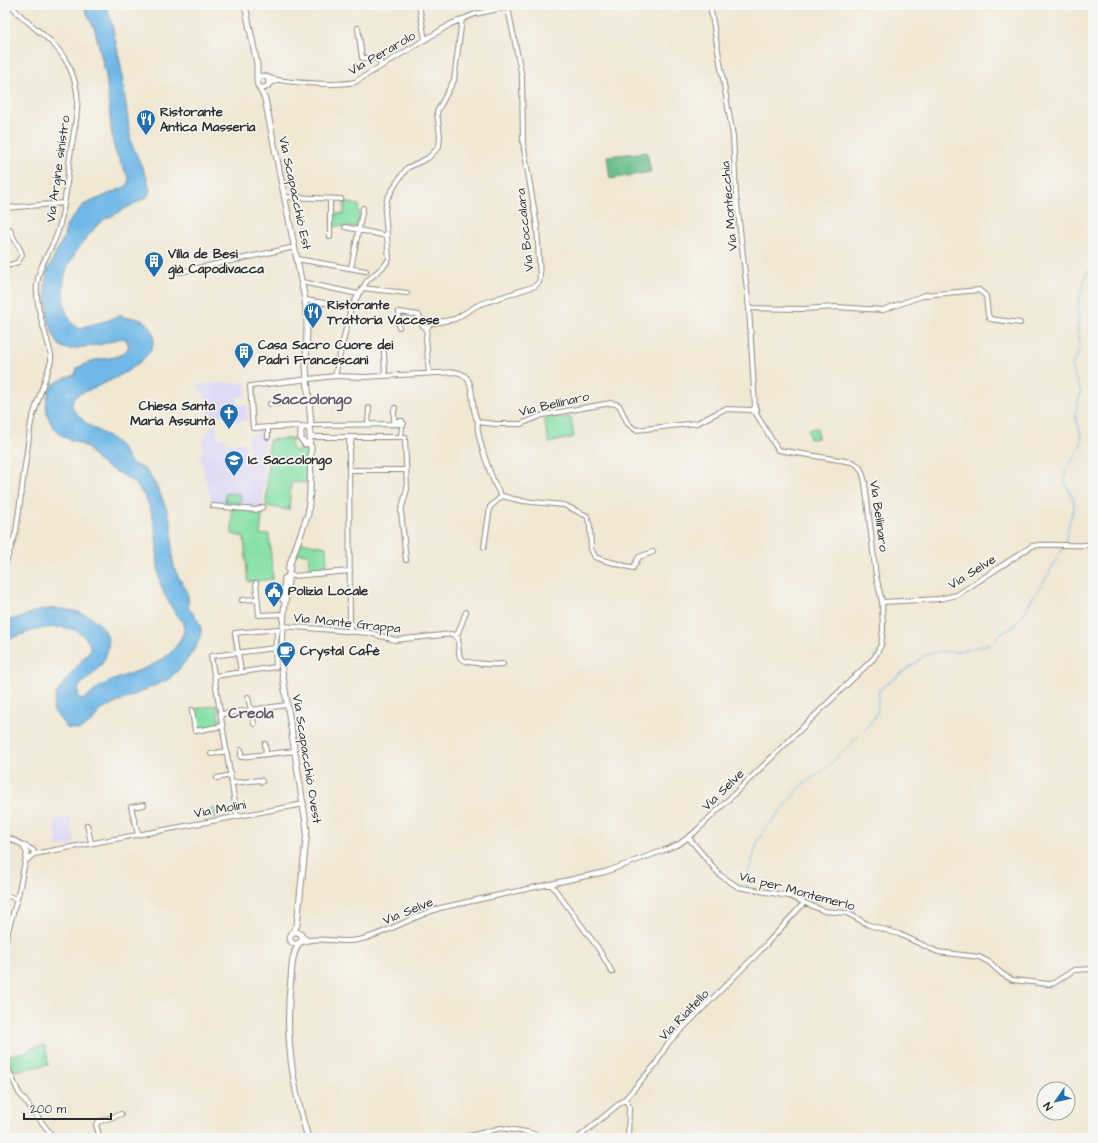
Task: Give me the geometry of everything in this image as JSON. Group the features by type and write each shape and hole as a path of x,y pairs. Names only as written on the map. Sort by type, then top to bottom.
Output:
{"main road":[{"name":"Via Scapacchiò Est","path":"246,5 257,64 257,80 265,99 304,292 307,380 310,401 311,437 309,443"},
{"name":"Via Scapacchiò Est","path":"257,64 269,82 265,99"},
{"path":"257,80 260,76 266,77"},
{"path":"259,87 262,88 268,86"},
{"path":"284,612 283,589 308,511 311,451 309,443 305,444 302,442 302,428 310,427"},
{"path":"284,612 290,566"},
{"name":"Via Scapacchiò Ovest","path":"284,612 284,623 279,638 278,658 304,804 307,835 297,924 300,935 299,943 293,954"},
{"name":"Via Scapacchiò Ovest","path":"297,924 290,936 293,954 287,1008 288,1035 299,1102 308,1138"},
{"path":"292,933 300,935"},
{"path":"291,942 295,944 299,943"}],"street":[{"name":"Via Argine sinistro","path":"5,565 16,532 33,416 51,361 50,349 39,309 37,283 42,264 56,238 64,203 76,113 77,94 75,82 61,52 51,41 21,17 11,5"},
{"name":"Via Perarolo","path":"419,5 425,40"},
{"name":"Via Perarolo","path":"266,77 277,80 325,84 349,83 362,78 462,19 475,14 517,5"},
{"name":"Via Montecchia","path":"710,5 732,130 736,195 749,308 754,410"},
{"name":"Via Boccalara","path":"427,328 434,323 455,319 478,305 534,286 539,282 540,267 537,226 522,134 522,77 508,8"},
{"path":"335,376 351,307 362,288 388,261 385,211 389,195 407,168 428,158 439,147 440,136 437,112 454,80 462,19"},
{"path":"358,28 362,58 377,58 382,65"},
{"path":"268,86 277,80"},
{"path":"285,198 341,199"},
{"path":"330,199 330,237"},
{"path":"5,208 64,203"},
{"path":"351,268 363,208"},
{"path":"5,222 5,227 10,229 13,238 21,248 22,255 18,262 5,268"},
{"path":"345,227 387,236"},
{"path":"180,272 295,247"},
{"path":"298,259 366,271"},
{"path":"302,282 358,294"},
{"path":"362,288 407,293"},
{"path":"749,308 836,308 883,310 925,295 979,290 986,296 988,316 990,319 1020,323"},
{"path":"305,300 351,307"},
{"path":"399,327 398,312 419,315 422,325 427,328 426,338 429,373"},
{"path":"384,352 385,376"},
{"path":"302,428 298,426 253,428 250,386 335,376 385,376 456,372 468,378 485,457 495,486 502,496 522,501 564,505 587,516 590,526 591,550 598,558 633,568 639,556 654,552"},
{"path":"270,404 310,401"},
{"name":"Via Bellinaro","path":"478,422 494,424 521,424 544,415 612,403 619,405 632,429 640,430 697,423 726,410 754,410 778,450 846,461 860,466 865,483 876,576 882,602"},
{"path":"368,426 369,408"},
{"path":"394,423 395,408"},
{"path":"310,427 368,426 394,423 402,426 401,437"},
{"path":"268,427 268,437"},
{"path":"311,437 404,437 406,440 406,470 408,488 401,511 406,560"},
{"path":"343,438 348,443 350,452"},
{"path":"348,443 350,438"},
{"path":"350,438 350,632"},
{"path":"349,470 406,470"},
{"path":"484,547 490,507 502,496"},
{"path":"213,506 256,510 263,506"},
{"name":"Via Selve","path":"299,943 308,940 360,940 380,933 421,914 440,908 617,868 662,851 688,837 874,658 882,639 882,602 951,597 963,593 1027,549 1040,545 1063,546 1093,544"},
{"path":"288,575 293,576 350,571"},
{"path":"256,583 259,615 284,612"},
{"path":"242,600 257,599"},
{"path":"466,612 458,633 455,635 459,642 460,658 463,661 490,665 503,664"},
{"name":"Via Monte Grappa","path":"284,623 350,632 370,633 401,640 430,635 455,635"},
{"path":"214,676 276,667 278,658 275,648 279,638 277,629 235,633 241,672"},
{"path":"237,816 211,656 275,648"},
{"path":"248,697 254,724"},
{"path":"221,714 287,705"},
{"path":"192,710 195,731 223,726"},
{"path":"265,744 266,754"},
{"path":"241,750 241,757 295,751"},
{"path":"211,754 227,751"},
{"path":"217,778 231,776"},
{"path":"232,783 261,780 262,782"},
{"name":"Via Molini","path":"31,852 304,804"},
{"path":"138,834 131,807 144,805"},
{"path":"87,825 91,842"},
{"path":"5,836 31,852 26,862 5,942"},
{"name":"Via per Montemerlo","path":"688,837 720,875 732,885 744,890 789,896 824,911 847,913 869,925 899,934 938,952 979,957 989,962 1007,978 1017,981 1049,984 1054,983 1074,970 1093,969"},
{"path":"551,884 602,954 612,972"},
{"path":"5,895 17,899"},
{"name":"Via Rialtello","path":"578,1138 624,1099 655,1065 668,1043 760,951 804,903"},
{"name":"Via Selve","path":"300,935 308,940"},
{"path":"5,1062 19,1093 54,1138"},
{"path":"624,1099 629,1106 628,1138"},
{"path":"100,1138 96,1125 98,1122 121,1114"},
{"path":"462,1138 501,1128 527,1132 547,1138"}],"shaded area":[{"path":"246,383 247,396 237,396 237,399 238,405 247,405 248,421 235,422 234,414 208,417 204,393 197,385"},
{"name":"Ic Saccolongo","path":"210,426 216,426 220,439 226,438 226,444 245,443 246,453 249,453 248,435 266,432 262,464 264,469 262,504 259,507 212,504 199,453 227,453 202,452 202,445"},
{"path":"70,817 75,844 58,847 53,820"}],"green space":[{"path":"761,5 804,5 804,6 761,7"},
{"path":"647,152 651,172 610,179 607,156"},
{"path":"344,202 359,205 358,212 360,213 357,227 332,226 334,214 344,214"},
{"path":"557,416 560,418 571,417 574,437 549,443 544,420 546,418"},
{"path":"817,428 818,438 810,439 808,429"},
{"path":"296,438 296,440 291,440 291,450 295,450 297,453 299,449 308,450 307,483 291,482 289,510 266,506 269,440"},
{"path":"226,493 241,494 240,503 225,502"},
{"path":"232,508 263,509 260,535 269,534 273,579 248,582 244,537 232,534"},
{"path":"301,542 326,547 327,569 310,571 308,554 297,553"},
{"path":"217,705 220,725 198,728 195,709"},
{"path":"215,808 217,817 209,818 207,810"},
{"path":"44,1045 48,1065 12,1071 9,1055 30,1051 29,1049"}],"water":[{"path":"83,5 105,5 110,16 121,66 131,143 147,178 150,192 147,197 102,221 84,242 71,260 66,271 63,289 65,308 73,324 79,329 109,320 118,315 122,315 125,318 135,318 148,324 154,339 151,350 130,370 116,378 79,394 73,400 72,406 75,412 85,422 118,444 131,462 134,465 144,469 156,485 170,520 174,566 188,595 188,607 198,620 201,629 198,642 190,656 169,679 99,711 93,721 79,730 67,728 53,710 56,695 62,685 91,649 85,638 77,631 53,627 40,629 5,641 5,621 21,618 49,609 74,611 96,620 108,637 108,649 101,665 79,686 78,697 81,700 103,685 146,668 167,656 175,648 184,629 181,620 168,601 161,587 153,517 144,495 132,481 102,464 86,447 59,434 52,425 48,415 46,403 51,388 57,382 75,375 77,368 98,359 121,355 129,346 126,339 121,338 103,344 71,349 64,348 59,345 53,334 48,317 45,285 47,272 64,237 67,224 83,205 127,186 129,179 115,151 112,138 106,75 95,30"}],"waterway":[{"path":"1065,543 1074,509 1074,501 1064,480 1065,472 1080,447 1082,439 1075,415 1081,392 1071,367 1078,355 1080,344 1078,333 1078,304 1085,279 1093,264"},
{"path":"747,888 748,874 758,840 802,785 828,767 868,726 877,713 879,690 927,654 941,651 956,652 990,644 1002,633 1015,625 1024,614 1031,600 1047,577 1062,549"},
{"path":"1056,987 1067,976"},
{"path":"1032,985 1053,987"}],"place":[{"name":"Ristorante Antica Masseria","path":"146,136"},
{"name":"Villa de Besi già Capodivacca","path":"154,278"},
{"name":"Ristorante Trattoria Vaccese","path":"313,329"},
{"name":"Casa Sacro Cuore dei Padri Francescani","path":"244,369"},
{"name":"Chiesa Santa Maria Assunta","path":"229,430"},
{"name":"Ic Saccolongo","path":"234,477"},
{"name":"Polizia Locale","path":"274,608"},
{"name":"Crystal Cafè","path":"286,668"}],"district":[{"name":"Saccolongo","path":"312,399"},
{"name":"Creola","path":"251,713"}]}
